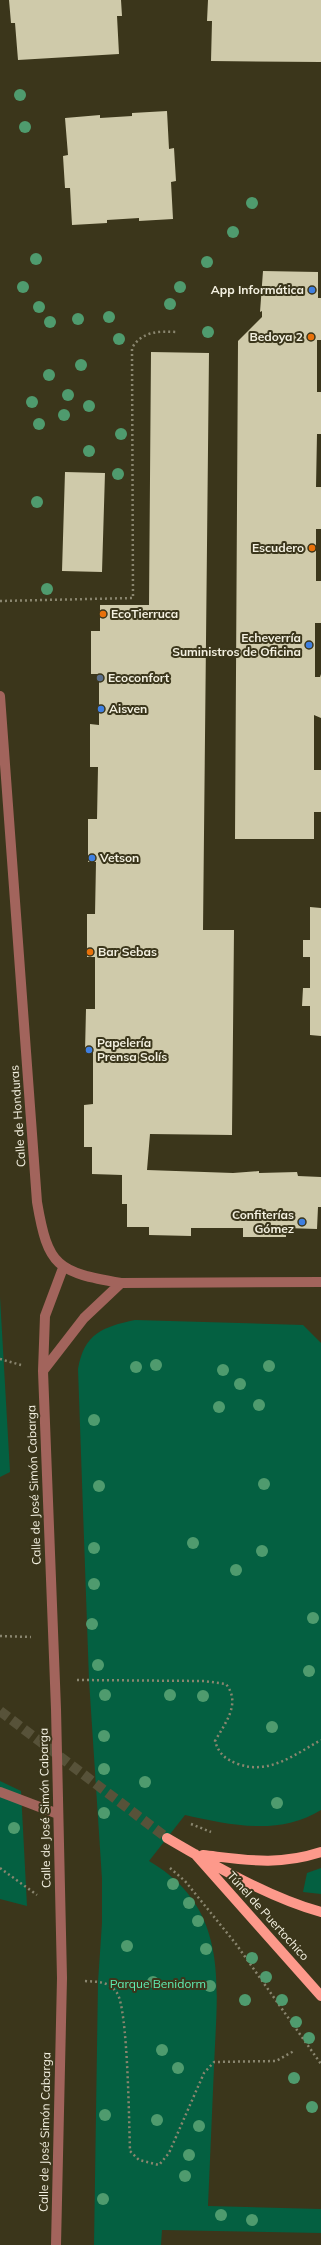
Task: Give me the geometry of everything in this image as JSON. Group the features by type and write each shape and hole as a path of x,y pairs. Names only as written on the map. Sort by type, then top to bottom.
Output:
{"main road":[{"name":"Túnel de Puertochico","path":"168,1838 195,1854 294,1904 321,1912"},
{"path":"195,1854 268,1863 305,1858 321,1852"},
{"name":"Túnel de Puertochico","path":"195,1854 321,1996"}],"street":[{"name":"Calle de Honduras","path":"0,696 37,1202 41,1227 48,1249 63,1268"},
{"path":"63,1268 93,1278 121,1283 321,1282"},
{"name":"Calle de José Simón Cabarga","path":"56,2245 62,1978 54,1680 43,1371 45,1316 63,1268"},
{"path":"43,1371 84,1318 121,1283"},
{"path":"0,1792 58,1814"}],"path":[{"path":"0,600 133,598 132,348 137,340 156,331 177,332"},
{"path":"0,1636 52,1637"},
{"path":"54,1680 204,1681 226,1684 234,1698 232,1708 215,1741 216,1746 227,1760 251,1768 268,1766 289,1759 321,1740"},
{"path":"188,1822 212,1832"},
{"path":"165,1863 185,1881 236,1944 321,2064"},
{"path":"0,1868 60,1910"},
{"path":"62,1978 106,1982 118,1993 123,2017 130,2152 139,2160 159,2164 169,2153 204,2073 214,2062 276,2061 294,2050"}],"green space":[{"path":"0,1297 10,1472 0,1477"},
{"name":"Parque Benidorm","path":"135,1320 303,1325 321,1343 321,1810 305,1818 272,1826 237,1825 185,1815 149,1861 175,1880 194,1902 206,1926 213,1952 217,2007 208,2206 321,2209 321,2233 162,2230 161,2245 94,2245 98,1982 102,1923 102,1879 89,1680 78,1369 85,1348 96,1334 104,1329"},
{"path":"0,1781 21,1791 27,1906 0,1899"},
{"path":"321,1868 321,1894 303,1892 307,1873"}],"building":[{"path":"9,0 121,0 122,16 117,16 119,54 18,60 15,23 11,23"},
{"path":"208,0 321,0 321,62 211,61 212,21 207,21"},
{"path":"167,111 169,149 174,148 176,181 171,182 173,219 139,221 139,218 107,220 107,223 72,225 70,188 65,188 63,156 68,155 65,118 100,115 100,118 132,116 132,113"},
{"path":"263,271 318,272 318,298 321,298 321,340 317,340 317,392 321,392 321,434 317,434 316,487 321,487 321,529 316,529 316,581 321,581 321,623 315,623 315,677 320,677 321,674 321,718 314,715 314,770 321,770 321,812 314,812 314,839 235,839 238,341 262,317 262,311 260,312"},
{"path":"151,352 209,353 203,930 234,930 232,1135 150,1134 147,1170 233,1173 259,1171 259,1173 297,1172 298,1176 321,1177 321,1207 318,1207 317,1229 286,1228 286,1237 243,1237 243,1228 191,1228 191,1236 149,1235 149,1227 127,1227 127,1204 122,1204 122,1175 92,1174 92,1147 84,1147 84,1105 93,1104 93,1052 85,1052 86,1009 95,1009 95,957 87,957 87,914 95,914 96,862 88,862 88,819 97,819 98,767 90,767 90,724 99,725 99,674 91,674 91,631 100,631 100,605 149,605"},
{"path":"65,472 105,473 102,572 62,571"},
{"path":"310,907 321,908 321,1036 310,1035 310,1006 302,1006 303,988 310,988 310,957 303,957 303,940 310,940"}],"tunnel":[{"path":"0,1711 167,1838"}],"place":[{"name":"App Informática","path":"312,290"},
{"name":"Bedoya 2","path":"311,337"},
{"name":"Escudero","path":"312,548"},
{"name":"EcoTierruca","path":"103,614"},
{"name":"Echeverría Suministros de Oficina","path":"309,645"},
{"name":"Ecoconfort","path":"100,678"},
{"name":"Aisven","path":"101,709"},
{"name":"Vetson","path":"92,858"},
{"name":"Bar Sebas","path":"90,952"},
{"name":"Papelería Prensa Solís","path":"89,1050"},
{"name":"Confiterías Gómez","path":"302,1222"}]}
